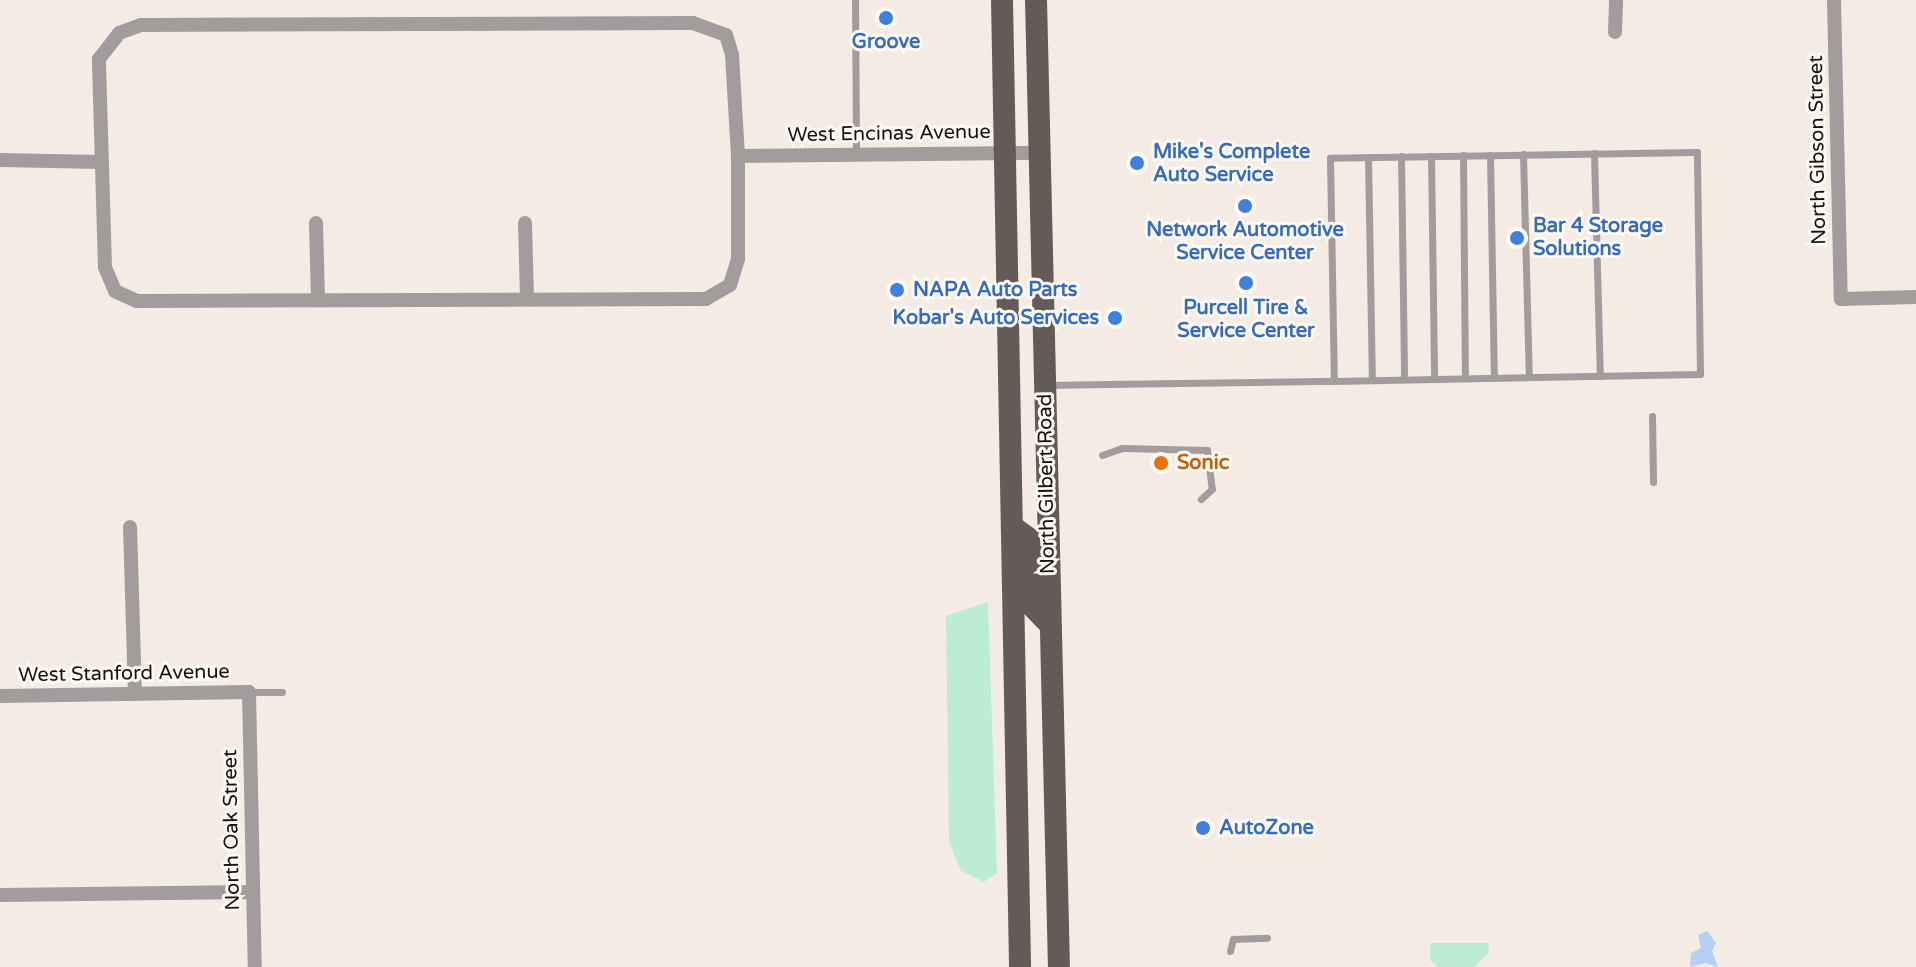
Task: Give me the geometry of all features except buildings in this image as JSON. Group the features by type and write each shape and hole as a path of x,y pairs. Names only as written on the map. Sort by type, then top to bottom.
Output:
{"main road":[{"name":"North Gilbert Road","path":"1002,0 1020,967"},
{"name":"North Gilbert Road","path":"1036,0 1059,967"},
{"path":"1013,527 1028,538 1030,604 1049,624"}],"street":[{"path":"1615,32 1616,0"},
{"name":"North Gibson Street","path":"1834,0 1841,299 1916,297"},
{"path":"693,23 726,35 738,156 738,259 730,285 706,299 137,301 115,291 105,267 99,59 119,33 157,24 693,23"},
{"name":"West Encinas Avenue","path":"738,156 1040,153"},
{"path":"0,160 101,162"},
{"path":"316,223 318,299"},
{"path":"525,223 527,299"},
{"path":"130,527 135,694"},
{"name":"West Stanford Avenue","path":"0,696 249,692"},
{"name":"North Oak Street","path":"249,692 255,967"},
{"path":"0,895 253,892"}],"lane":[{"path":"855,0 856,154"},
{"path":"1045,385 1334,381 1700,374 1697,152 1330,158 1334,381"},
{"path":"1594,153 1600,376"},
{"path":"1523,154 1529,377"},
{"path":"1463,155 1465,378"},
{"path":"1490,155 1494,378"},
{"path":"1401,156 1404,379"},
{"path":"1431,156 1434,379"},
{"path":"1368,157 1372,380"},
{"path":"1652,416 1653,482"},
{"path":"1102,455 1122,448 1207,450 1212,489 1201,499"},
{"path":"249,692 282,692"},
{"path":"1230,951 1233,939 1267,938"}],"green space":[{"path":"988,602 997,873 984,882 961,871 949,842 946,616"},
{"path":"1430,943 1488,943 1489,952 1474,967 1438,967 1430,960"}],"water":[{"path":"1707,931 1716,943 1712,951 1718,967 1705,963 1690,967 1691,953 1701,948 1698,935"}],"place":[{"name":"Groove","path":"886,18"},
{"name":"Mike's Complete Auto Service","path":"1137,163"},
{"name":"Network Automotive Service Center","path":"1245,206"},
{"name":"Bar 4 Storage Solutions","path":"1517,238"},
{"name":"Purcell Tire & Service Center","path":"1246,283"},
{"name":"NAPA Auto Parts","path":"897,290"},
{"name":"Kobar's Auto Services","path":"1115,318"},
{"name":"Sonic","path":"1161,463"},
{"name":"AutoZone","path":"1203,828"}]}
